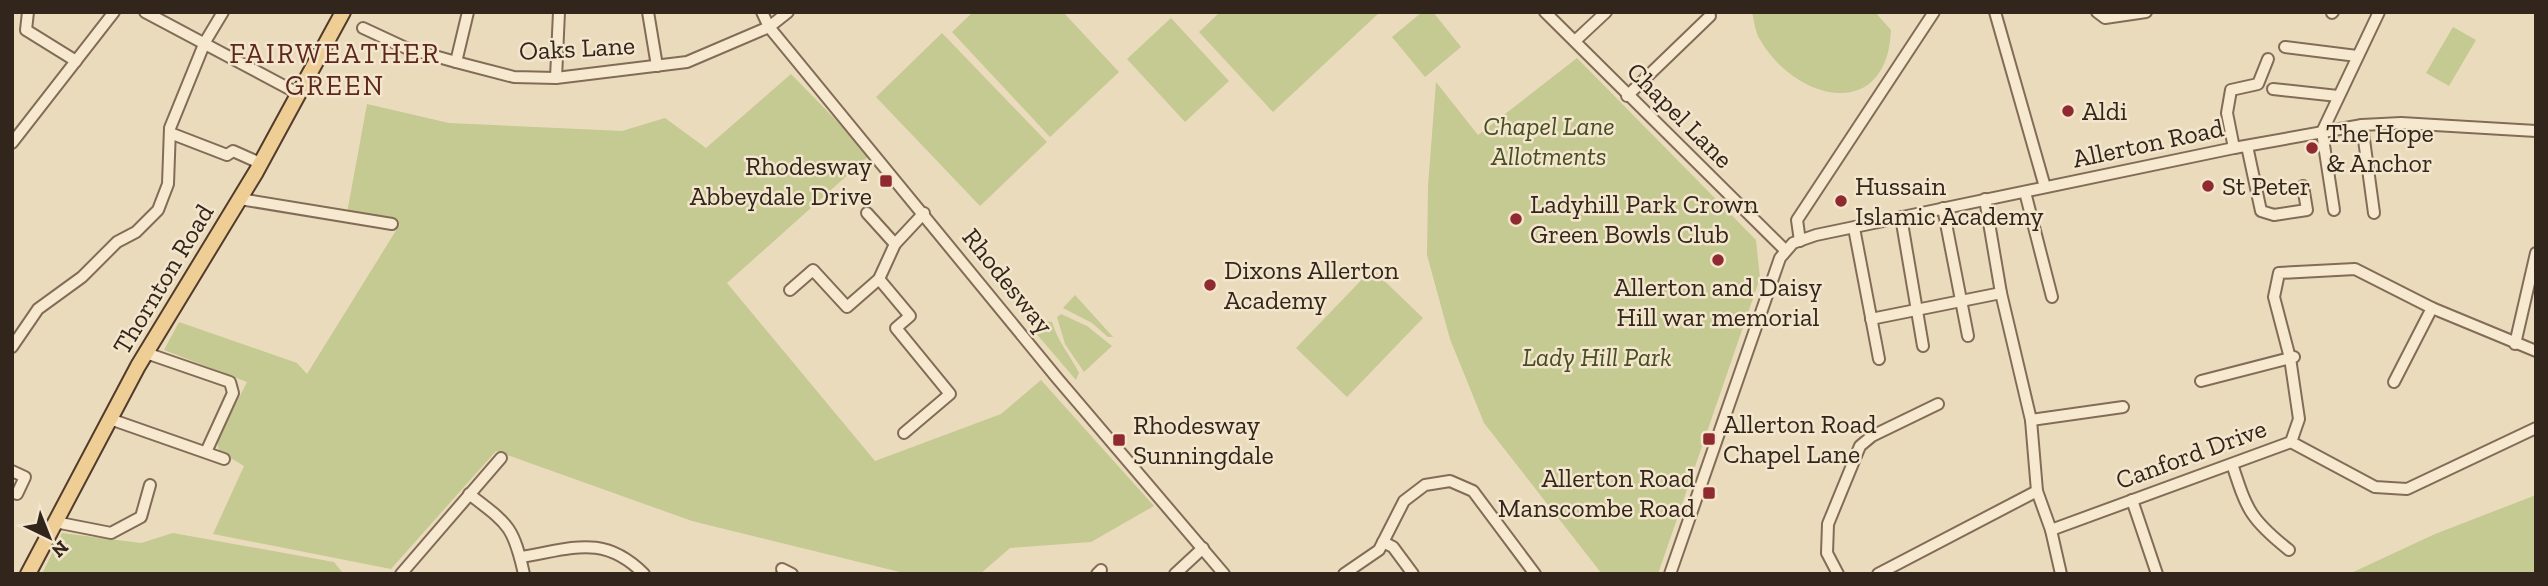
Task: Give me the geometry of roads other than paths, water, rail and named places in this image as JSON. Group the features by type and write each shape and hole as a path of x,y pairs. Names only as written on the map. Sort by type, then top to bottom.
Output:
{"main road":[{"name":"Thornton Road","path":"28,574 146,352 240,199 343,12"}],"street":[{"path":"28,12 26,30 76,61"},
{"path":"12,143 114,12"},
{"path":"145,12 299,94"},
{"path":"12,346 38,310 82,277 117,242 136,232 158,210 168,184 170,133 205,43 223,12"},
{"path":"456,62 468,12"},
{"path":"556,78 559,12"},
{"path":"648,12 657,66"},
{"name":"Rhodesway","path":"762,12 769,27 924,213 1057,379 1224,574"},
{"name":"Oaks Lane","path":"363,28 406,48 456,62 514,77 556,78 688,62 769,27 788,12"},
{"name":"Chapel Lane","path":"1545,12 1784,249"},
{"path":"1575,41 1605,12"},
{"path":"1800,241 1797,220 1934,12"},
{"path":"1995,12 2045,187"},
{"path":"2096,12 2105,18 2146,12"},
{"path":"2334,210 2322,132 2379,12"},
{"path":"1627,96 1710,16"},
{"path":"2285,47 2357,56"},
{"path":"2234,148 2227,113 2231,90 2258,85 2268,59"},
{"path":"2273,89 2337,96"},
{"name":"Allerton Road","path":"1784,249 1800,241 1943,208 2234,148 2362,125 2400,123 2536,131"},
{"path":"2362,125 2374,213"},
{"path":"170,133 227,155 233,151 260,163"},
{"path":"2247,146 2261,211 2274,215 2307,210 2303,186"},
{"path":"2025,192 2052,297"},
{"path":"240,199 392,224"},
{"path":"1985,199 2001,293 2031,420 2036,491 2051,530 2061,574"},
{"path":"1943,208 1968,336"},
{"path":"867,213 895,244"},
{"path":"790,290 813,270 847,307 879,279 895,244 924,213"},
{"path":"1901,218 1923,346"},
{"path":"1854,228 1879,359"},
{"path":"1670,574 1742,361 1784,249"},
{"path":"2515,344 2536,253"},
{"path":"2291,442 2299,419 2292,358 2274,297 2279,273 2355,269 2432,308 2536,351"},
{"path":"879,279 910,316 896,328 950,394 904,433"},
{"path":"1871,319 2001,293"},
{"path":"2394,382 2432,308"},
{"path":"146,352 230,382 233,393 206,452"},
{"path":"2201,381 2292,358"},
{"path":"1838,574 1827,553 1828,524 1860,446 1872,436 1938,404"},
{"path":"2031,420 2123,407"},
{"path":"110,419 224,459"},
{"name":"Canford Drive","path":"2051,530 2291,442 2375,487 2407,489 2536,428"},
{"path":"401,574 501,458"},
{"path":"2232,464 2246,509 2260,527 2288,550"},
{"path":"12,471 25,477 18,494"},
{"path":"1344,574 1378,550 1404,501 1424,485 1451,481 1473,491 1535,574"},
{"path":"55,522 111,533 141,517 150,485"},
{"path":"1878,574 2036,491"},
{"path":"469,494 508,523 515,535 524,574"},
{"path":"2133,500 2157,574"},
{"path":"1383,542 1393,547 1413,574"},
{"path":"520,557 591,546 609,548 622,554 644,574"},
{"path":"1175,574 1203,548"}],"place":[{"name":"Aldi","path":"2068,111"},
{"name":"The Hope & Anchor","path":"2312,148"},
{"name":"Rhodesway Abbeydale Drive","path":"886,181"},
{"name":"St Peter","path":"2208,186"},
{"name":"Hussain Islamic Academy","path":"1841,201"},
{"name":"Ladyhill Park Crown Green Bowls Club","path":"1516,219"},
{"name":"Allerton and Daisy Hill war memorial","path":"1718,260"},
{"name":"Dixons Allerton Academy","path":"1210,285"},
{"name":"Allerton Road Chapel Lane","path":"1709,439"},
{"name":"Rhodesway Sunningdale","path":"1119,440"},
{"name":"Allerton Road Manscombe Road","path":"1709,493"}],"district":[{"name":"FAIRWEATHER GREEN","path":"335,69"}],"park label":[{"name":"Chapel Lane Allotments","path":"1549,141"},
{"name":"Lady Hill Park","path":"1597,357"}]}
